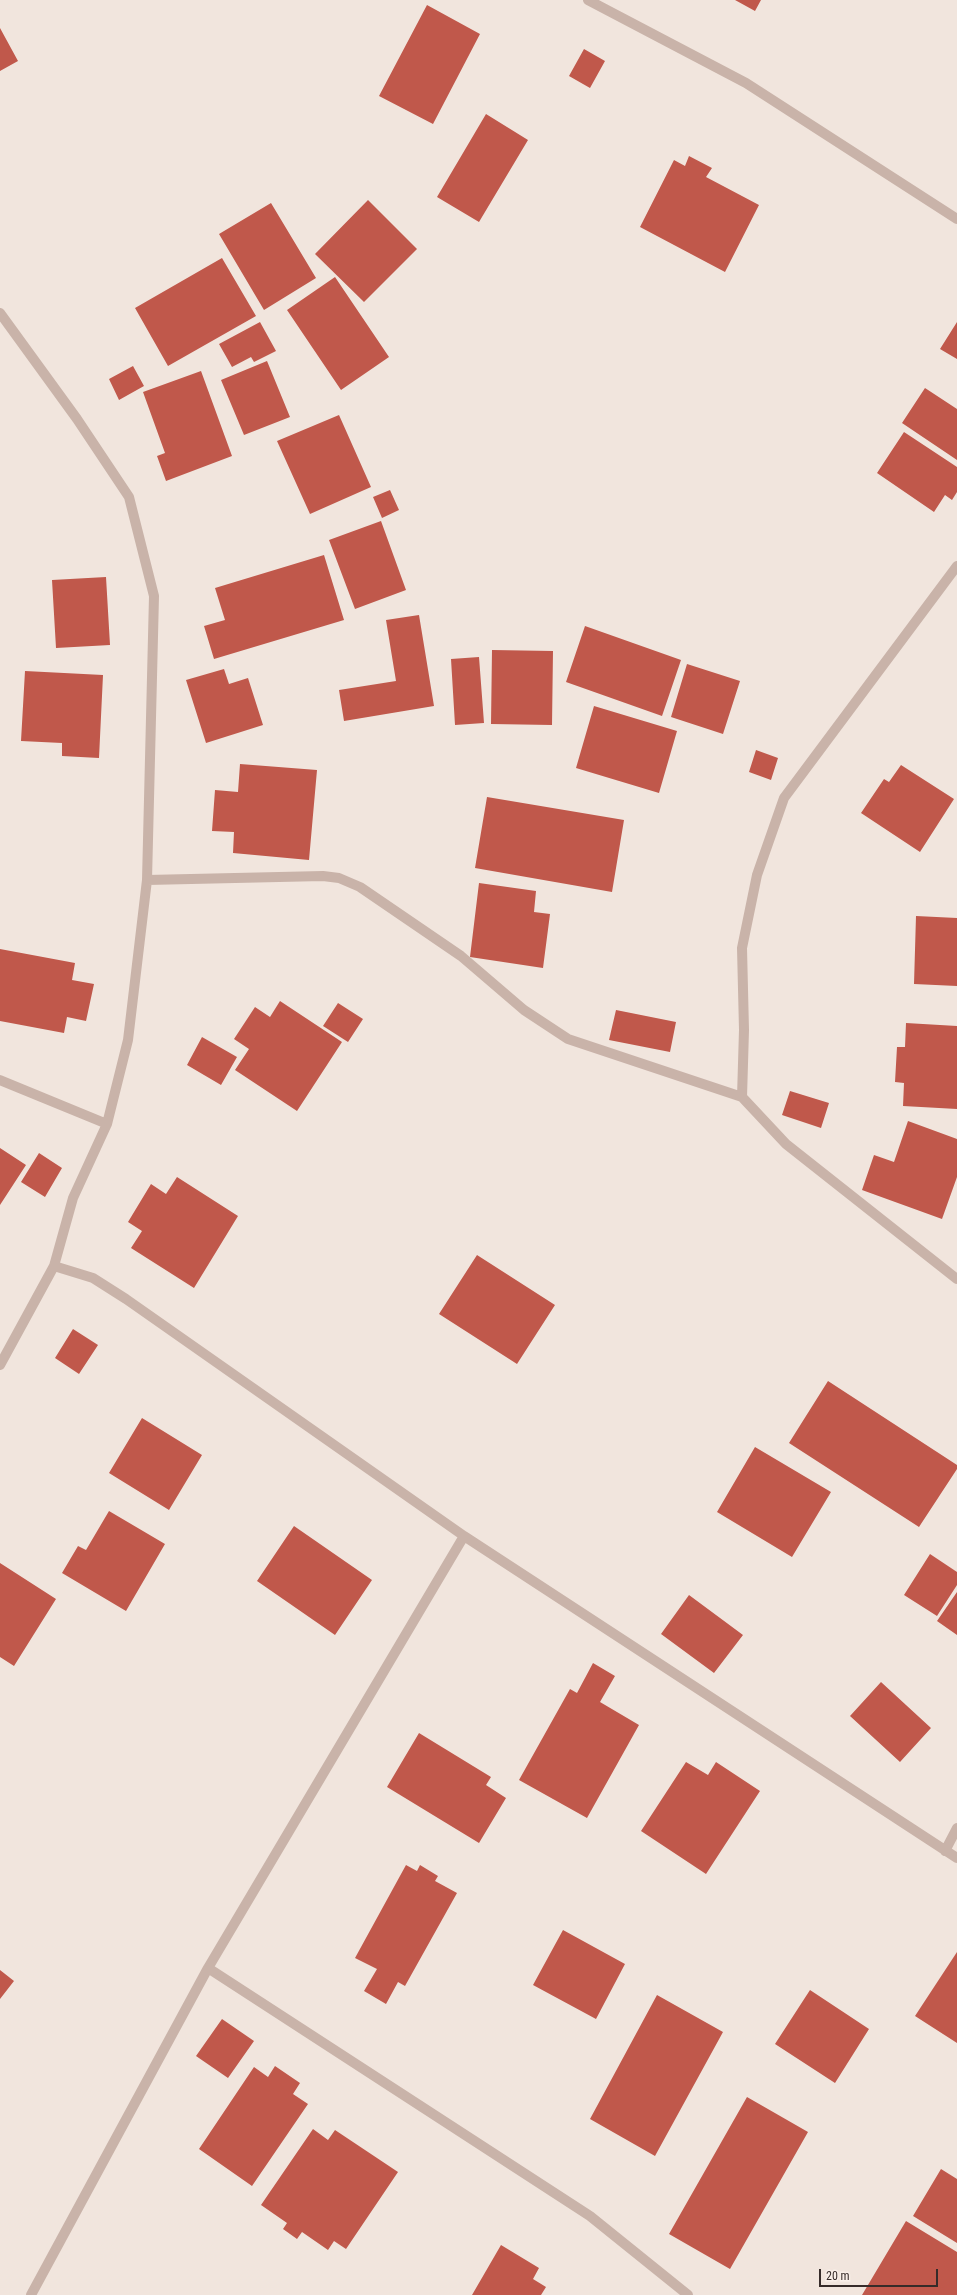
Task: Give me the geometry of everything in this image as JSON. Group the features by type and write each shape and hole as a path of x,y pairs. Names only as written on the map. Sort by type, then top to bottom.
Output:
{"street":[{"path":"588,0 746,83 957,219"},
{"path":"0,313 77,419 129,497 154,596 147,880 128,1040 107,1124 73,1198 54,1266 0,1364"},
{"path":"742,1097 744,1030 742,948 756,875 784,798 957,566"},
{"path":"147,880 323,876 339,878 360,888 461,956 524,1010 568,1039 742,1097 786,1144 957,1279"},
{"path":"0,1080 107,1124"},
{"path":"54,1266 93,1278 126,1299 464,1536 957,1858"},
{"path":"31,2295 208,1968 464,1536"},
{"path":"945,1851 957,1828"},
{"path":"208,1968 590,2216 688,2295"}],"building":[{"path":"735,0 761,0 755,11"},
{"path":"427,5 480,34 433,124 379,96"},
{"path":"0,28 18,61 0,71"},
{"path":"584,49 605,61 590,88 569,76"},
{"path":"486,114 528,140 479,222 437,197"},
{"path":"689,156 712,168 706,177 759,205 725,272 640,227 674,160 685,166"},
{"path":"368,200 417,249 364,302 315,254"},
{"path":"271,203 316,278 264,310 219,234"},
{"path":"222,258 256,316 168,366 135,308"},
{"path":"335,277 389,357 341,390 287,310"},
{"path":"260,322 276,351 254,362 251,357 232,367 219,344"},
{"path":"957,322 957,359 940,349"},
{"path":"267,361 290,417 244,435 221,380"},
{"path":"133,366 144,386 119,400 109,379"},
{"path":"201,371 232,456 166,481 157,456 165,453 143,392"},
{"path":"925,388 957,409 957,460 902,423"},
{"path":"339,415 371,487 310,514 277,441"},
{"path":"904,432 957,467 957,492 952,500 945,495 934,512 877,473"},
{"path":"390,490 399,510 382,518 373,497"},
{"path":"381,521 406,590 355,609 329,540"},
{"path":"324,555 344,620 214,659 204,626 225,620 215,588"},
{"path":"106,577 110,645 56,648 52,580"},
{"path":"419,615 434,706 344,721 339,690 396,681 386,620"},
{"path":"585,626 681,660 662,716 566,682"},
{"path":"492,650 553,651 552,725 491,724"},
{"path":"479,657 484,723 455,725 451,659"},
{"path":"687,664 740,681 723,734 671,717"},
{"path":"224,669 229,684 248,678 263,725 206,743 186,680"},
{"path":"25,671 103,675 99,758 62,756 62,743 21,741"},
{"path":"594,706 677,731 659,793 576,768"},
{"path":"756,750 778,758 771,780 749,772"},
{"path":"240,764 317,770 309,860 233,853 234,832 212,831 215,790 238,792"},
{"path":"901,765 954,799 920,852 861,813 884,779 889,782"},
{"path":"487,797 624,820 612,892 475,868"},
{"path":"479,883 536,891 534,912 550,914 543,968 470,957"},
{"path":"916,916 957,918 957,986 914,984"},
{"path":"0,949 75,963 72,980 94,984 86,1021 67,1017 64,1033 0,1021"},
{"path":"280,1001 342,1042 297,1111 235,1070 249,1049 234,1039 255,1007 270,1017"},
{"path":"338,1003 363,1019 348,1042 323,1026"},
{"path":"616,1010 676,1022 670,1052 609,1040"},
{"path":"906,1023 957,1026 957,1109 903,1106 904,1083 895,1082 897,1047 905,1047"},
{"path":"202,1037 237,1057 221,1085 187,1065"},
{"path":"790,1091 829,1103 821,1128 782,1115"},
{"path":"908,1121 957,1139 957,1177 942,1219 862,1190 874,1155 894,1162"},
{"path":"0,1148 26,1165 0,1205"},
{"path":"39,1153 62,1168 45,1197 21,1182"},
{"path":"177,1177 238,1216 194,1288 131,1248 142,1231 128,1222 151,1184 166,1194"},
{"path":"477,1255 555,1305 517,1364 439,1314"},
{"path":"73,1329 98,1345 79,1374 55,1358"},
{"path":"828,1381 957,1465 957,1469 919,1527 789,1443"},
{"path":"142,1418 202,1455 169,1510 109,1473"},
{"path":"755,1447 831,1492 792,1557 717,1512"},
{"path":"109,1511 165,1544 126,1611 62,1573 78,1546 86,1550"},
{"path":"294,1526 372,1580 335,1635 257,1581"},
{"path":"930,1554 957,1572 957,1585 937,1616 904,1595"},
{"path":"0,1563 56,1599 14,1666 0,1657"},
{"path":"957,1592 957,1635 937,1621"},
{"path":"689,1595 743,1635 714,1673 661,1634"},
{"path":"593,1663 615,1676 600,1702 639,1725 587,1818 519,1780 570,1689 577,1693"},
{"path":"881,1682 931,1728 900,1762 850,1716"},
{"path":"419,1733 491,1777 486,1785 506,1798 479,1843 387,1787"},
{"path":"686,1762 708,1775 716,1762 760,1791 706,1874 641,1831"},
{"path":"406,1865 417,1871 420,1865 438,1876 435,1881 457,1893 405,1986 398,1982 386,2004 364,1991 377,1969 355,1958"},
{"path":"563,1930 625,1964 596,2019 533,1985"},
{"path":"957,1952 957,2043 915,2016"},
{"path":"0,1970 14,1981 0,1999"},
{"path":"810,1990 869,2029 835,2083 775,2044"},
{"path":"657,1995 723,2032 655,2156 590,2119"},
{"path":"222,2019 254,2041 228,2078 196,2056"},
{"path":"275,2066 300,2083 293,2094 308,2104 252,2186 199,2149 254,2067 268,2077"},
{"path":"747,2097 808,2132 730,2269 669,2234"},
{"path":"313,2129 328,2140 335,2130 398,2172 346,2249 334,2241 328,2250 302,2232 297,2239 283,2229 287,2223 261,2205"},
{"path":"941,2169 957,2179 957,2243 913,2216"},
{"path":"906,2221 957,2252 957,2295 862,2295"},
{"path":"501,2245 539,2268 533,2279 546,2287 541,2295 472,2295"}]}
